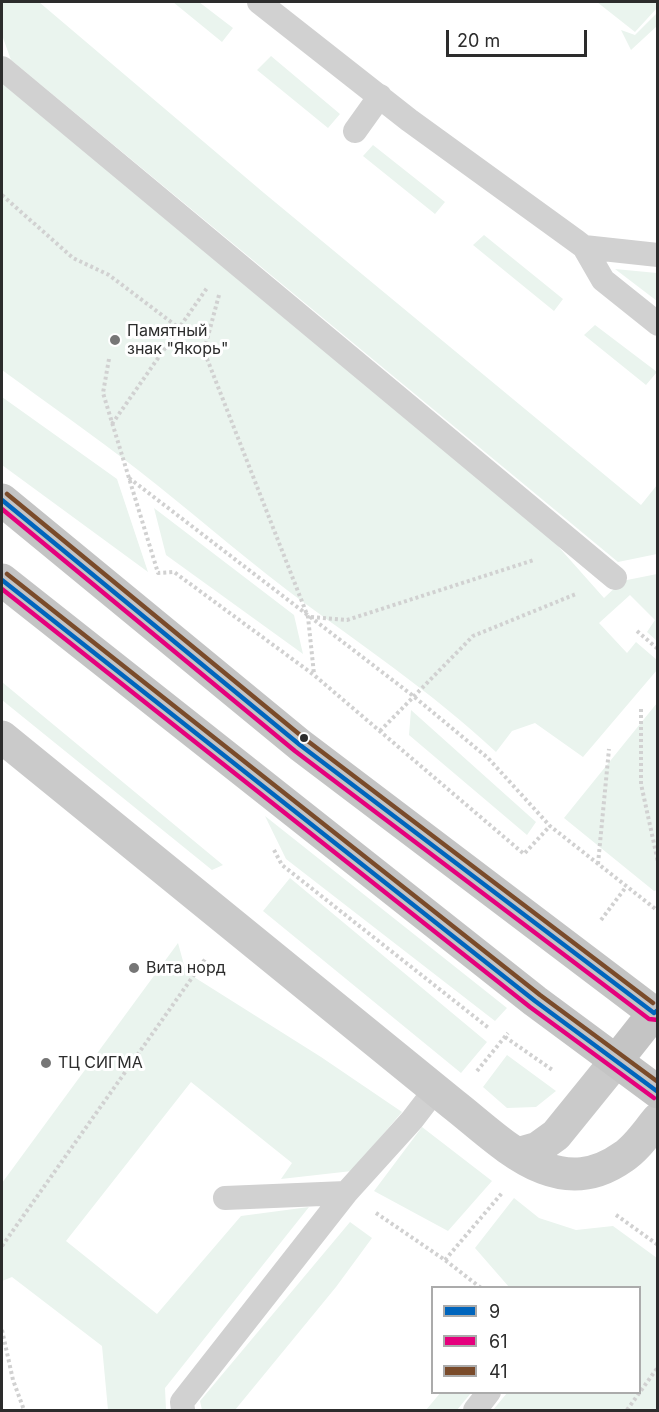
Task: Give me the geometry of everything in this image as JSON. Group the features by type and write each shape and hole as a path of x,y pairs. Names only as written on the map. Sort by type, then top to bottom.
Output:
{"main road":[{"path":"2,500 300,745 656,1012 556,1135 538,1148 517,1154"},
{"path":"2,580 525,993 657,1092"},
{"path":"2,737 435,1090 517,1154 540,1168 561,1175 582,1174 605,1168 624,1157 657,1119"}],"lane":[{"path":"259,2 380,96 584,247 603,280 657,324"},
{"path":"2,68 230,255 615,578"},
{"path":"355,131 380,96"},
{"path":"584,247 657,255"},
{"path":"183,1410 182,1402 346,1193 412,1120 435,1090"},
{"path":"225,1198 346,1193"},
{"path":"475,1410 487,1394"}],"path":[{"path":"2,195 74,258 109,275 179,328"},
{"path":"112,424 230,255"},
{"path":"230,255 204,351 308,617 314,675"},
{"path":"109,359 103,393 158,573 174,572 314,675 524,854 550,826"},
{"path":"128,477 412,695 488,758 550,826 657,911"},
{"path":"308,617 347,620 577,546"},
{"path":"380,731 412,695 473,636 615,578"},
{"path":"637,631 657,649"},
{"path":"641,709 641,784 657,862"},
{"path":"598,864 609,750"},
{"path":"594,928 626,887"},
{"path":"2,1246 210,952"},
{"path":"471,1079 505,1037 556,1073"},
{"path":"445,1260 504,1190"},
{"path":"346,1193 480,1286"},
{"path":"616,1215 657,1245"},
{"path":"2,1330 13,1380 24,1410"},
{"path":"641,1389 657,1366"},
{"path":"627,1410 638,1394"}],"shaded area":[{"path":"2,2 39,2 264,193 641,505 657,485 657,554 618,562 11,60 2,35"},
{"path":"173,2 199,2 233,28 222,42"},
{"path":"597,2 657,2 657,8 635,32"},
{"path":"657,13 657,26 631,50 621,30 635,35"},
{"path":"271,56 340,114 328,128 257,70"},
{"path":"2,82 540,526 604,598 622,581 657,574 657,641 647,632 655,620 630,595 599,623 627,653 636,642 657,660 657,670 583,757 535,723 512,731 496,752 446,708 287,590 121,457 2,370"},
{"path":"373,145 445,202 435,214 363,156"},
{"path":"484,235 563,299 554,311 473,245"},
{"path":"615,269 657,273 657,301"},
{"path":"595,325 657,372 646,385 584,335"},
{"path":"2,397 117,479 148,572 2,465"},
{"path":"154,508 294,615 303,654 166,555"},
{"path":"2,682 223,865 212,870 2,700"},
{"path":"657,703 658,890 654,891 564,818"},
{"path":"411,710 536,822 527,835 409,735"},
{"path":"265,816 507,1008 495,1021 286,859"},
{"path":"290,878 487,1042 461,1073 263,911"},
{"path":"178,943 186,972 321,1057 402,1112 352,1171 281,1179 292,1163 191,1082 66,1241 157,1314 241,1216 309,1207 165,1388 166,1410 108,1410 102,1346 12,1277 2,1281 2,1183"},
{"path":"507,1055 556,1091 536,1107 507,1108 483,1087"},
{"path":"422,1127 492,1181 448,1231 374,1191"},
{"path":"514,1198 539,1218 576,1230 613,1226 657,1258 657,1410 493,1410 506,1394 641,1394 641,1286 508,1286 475,1248"},
{"path":"350,1222 372,1238 336,1287 235,1410 202,1410 200,1401"},
{"path":"439,1394 470,1394 457,1410 426,1410"}],"transit line":[{"name":"41","path":"7,494 305,739 653,1003"},
{"name":"9","path":"2,500 300,745 654,1013 658,1010"},
{"name":"61","path":"2,509 295,751 649,1019 658,1020"},
{"name":"41","path":"7,574 540,995 658,1082"},
{"name":"9","path":"2,580 535,1001 658,1092"},
{"name":"61","path":"2,589 530,1007 654,1098"}],"place":[{"name":"Памятный знак \"Якорь\"","path":"115,340"},
{"name":"Вита норд","path":"134,968"},
{"name":"ТЦ СИГМА","path":"46,1063"}]}
